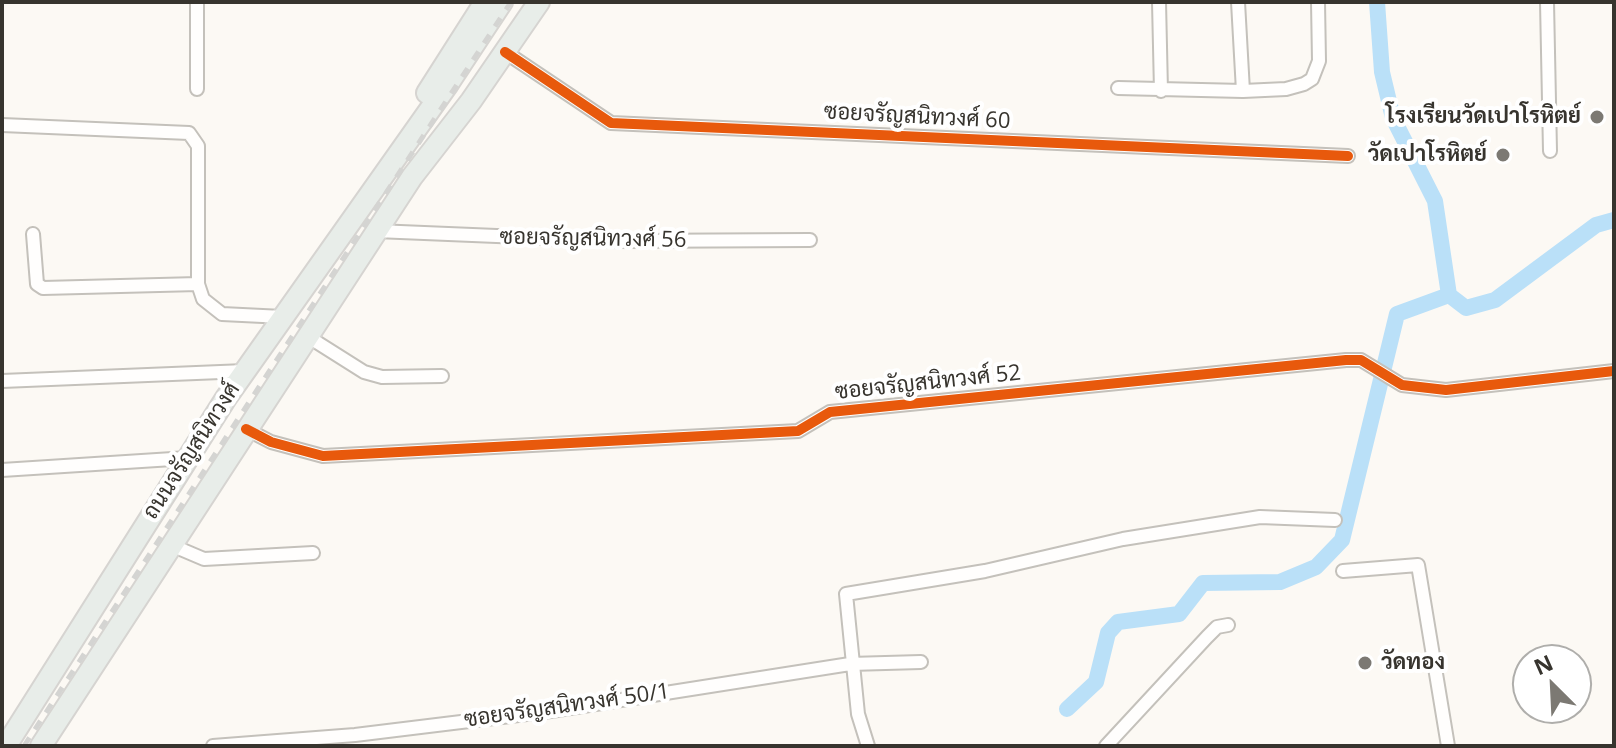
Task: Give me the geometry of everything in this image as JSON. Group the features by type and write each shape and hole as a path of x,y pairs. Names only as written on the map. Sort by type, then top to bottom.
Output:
{"main road":[{"name":"ถนนจรัญสนิทวงศ์","path":"390,164 435,79 485,2"},
{"name":"ถนนจรัญสนิทวงศ์","path":"5,744 245,371 502,2"},
{"name":"ถนนจรัญสนิทวงศ์","path":"412,177 458,91 517,2"},
{"name":"ถนนจรัญสนิทวงศ์","path":"41,746 412,177 539,2"}],"street":[{"path":"197,2 197,89"},
{"path":"1159,2 1161,91"},
{"path":"1238,2 1243,91"},
{"path":"1118,88 1243,91 1286,89 1312,79 1319,61 1318,2"},
{"path":"1547,2 1550,151"},
{"name":"ซอยจรัญสนิทวงศ์ 60","path":"505,52 611,123 1348,156"},
{"path":"2,125 189,133 198,146 198,284 209,307 222,314 283,317"},
{"name":"ซอยจรัญสนิทวงศ์ 56","path":"376,231 617,241 810,240"},
{"path":"33,234 37,284 43,288 198,284"},
{"path":"307,336 364,372 382,377 442,376"},
{"name":"ซอยจรัญสนิทวงศ์ 52","path":"246,429 271,442 323,456 798,431 830,412 1346,360 1361,360 1402,385 1446,390 1614,371"},
{"path":"2,381 245,371"},
{"path":"2,470 188,458"},
{"path":"868,746 858,714 846,594 985,571 1123,539 1260,517 1335,520"},
{"path":"171,545 204,559 313,553"},
{"path":"1343,571 1418,565 1448,746"},
{"path":"1106,746 1217,627 1228,625"},
{"name":"ซอยจรัญสนิทวงศ์ 50/1","path":"213,746 355,735 551,711 853,664 921,662"}],"waterway":[{"path":"1377,2 1382,72 1393,118 1435,201 1449,295 1466,308 1495,300 1596,225 1614,220"},
{"path":"1067,709 1096,682 1108,633 1118,622 1179,614 1203,583 1280,582 1316,567 1342,540 1397,314 1449,295"}],"railway":[{"path":"24,746 511,2"}],"cycle path":[{"path":"505,52 611,123 1348,156"},
{"path":"246,429 271,442 323,456 798,431 830,412 1346,360 1361,360 1402,385 1446,390 1614,371"}],"place":[{"name":"โรงเรียนวัดเปาโรหิตย์","path":"1597,117"},
{"name":"วัดเปาโรหิตย์","path":"1503,155"},
{"name":"วัดทอง","path":"1365,663"}]}
